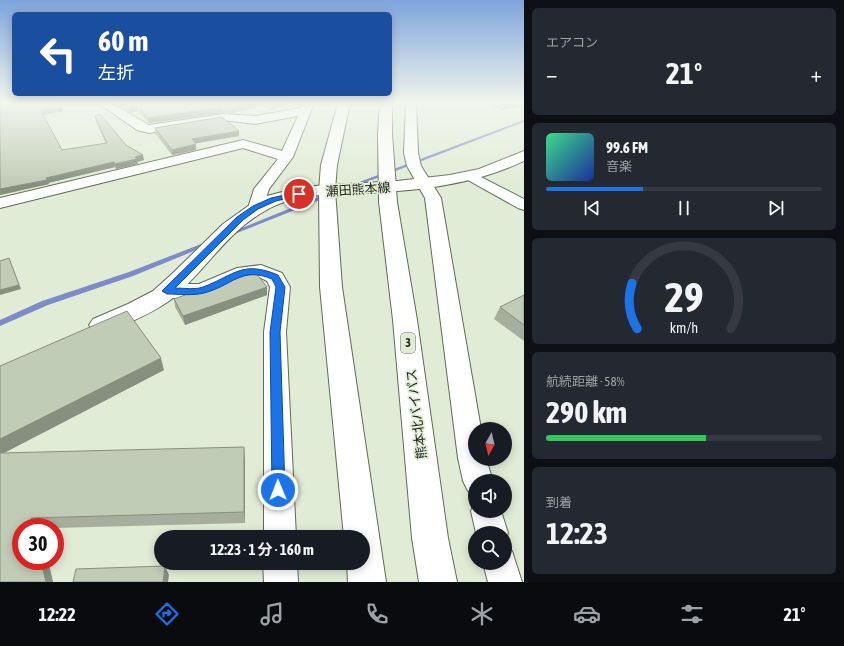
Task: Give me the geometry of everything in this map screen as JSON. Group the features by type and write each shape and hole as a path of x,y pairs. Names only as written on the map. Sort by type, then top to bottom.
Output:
{"main road":[{"path":"337,130 329,165 327,190 331,287 361,530"},
{"name":"熊本北バイパス","path":"385,130 387,187 405,320 430,538 438,582"},
{"name":"瀬田熊本線","path":"86,331 141,308 167,291 240,218 256,208 274,200 327,190 387,187 471,176 524,155"},
{"path":"366,570 367,582"}],"street":[{"path":"243,144 248,130"},
{"path":"256,208 262,189 286,158 297,130"},
{"path":"411,130 411,153 414,166 433,198 472,458 476,474"},
{"path":"0,203 243,144 286,158"},
{"path":"471,176 524,205"},
{"path":"167,291 202,290 244,272 256,271 261,271 275,277 280,287 275,332 280,530"},
{"path":"280,570 280,582"},
{"path":"502,570 505,582"}],"building":[{"path":"0,130 51,130 62,150 107,143 101,130 114,130 126,145 143,155 135,157 137,159 115,164 114,162 46,178 47,180 0,189"},
{"path":"157,130 239,131 192,139 196,144 172,150"},
{"path":"9,258 19,285 0,290 0,261"},
{"path":"255,272 267,287 183,316 174,299 196,291 202,291"},
{"path":"524,295 524,325 500,307"},
{"path":"127,311 161,358 0,439 0,366"},
{"path":"244,447 244,512 12,518 12,570 43,570 46,582 0,582 0,453"},
{"path":"154,566 154,570 164,570 163,582 73,582 76,569"}],"waterway":[{"path":"349,187 500,130"},
{"path":"230,234 328,195"},
{"path":"0,323 45,303 131,274 209,243"}],"route":[{"path":"278,490 275,332 280,287 275,277 261,271 244,272 202,290 167,291 240,218 256,208 274,200 299,194"}]}
